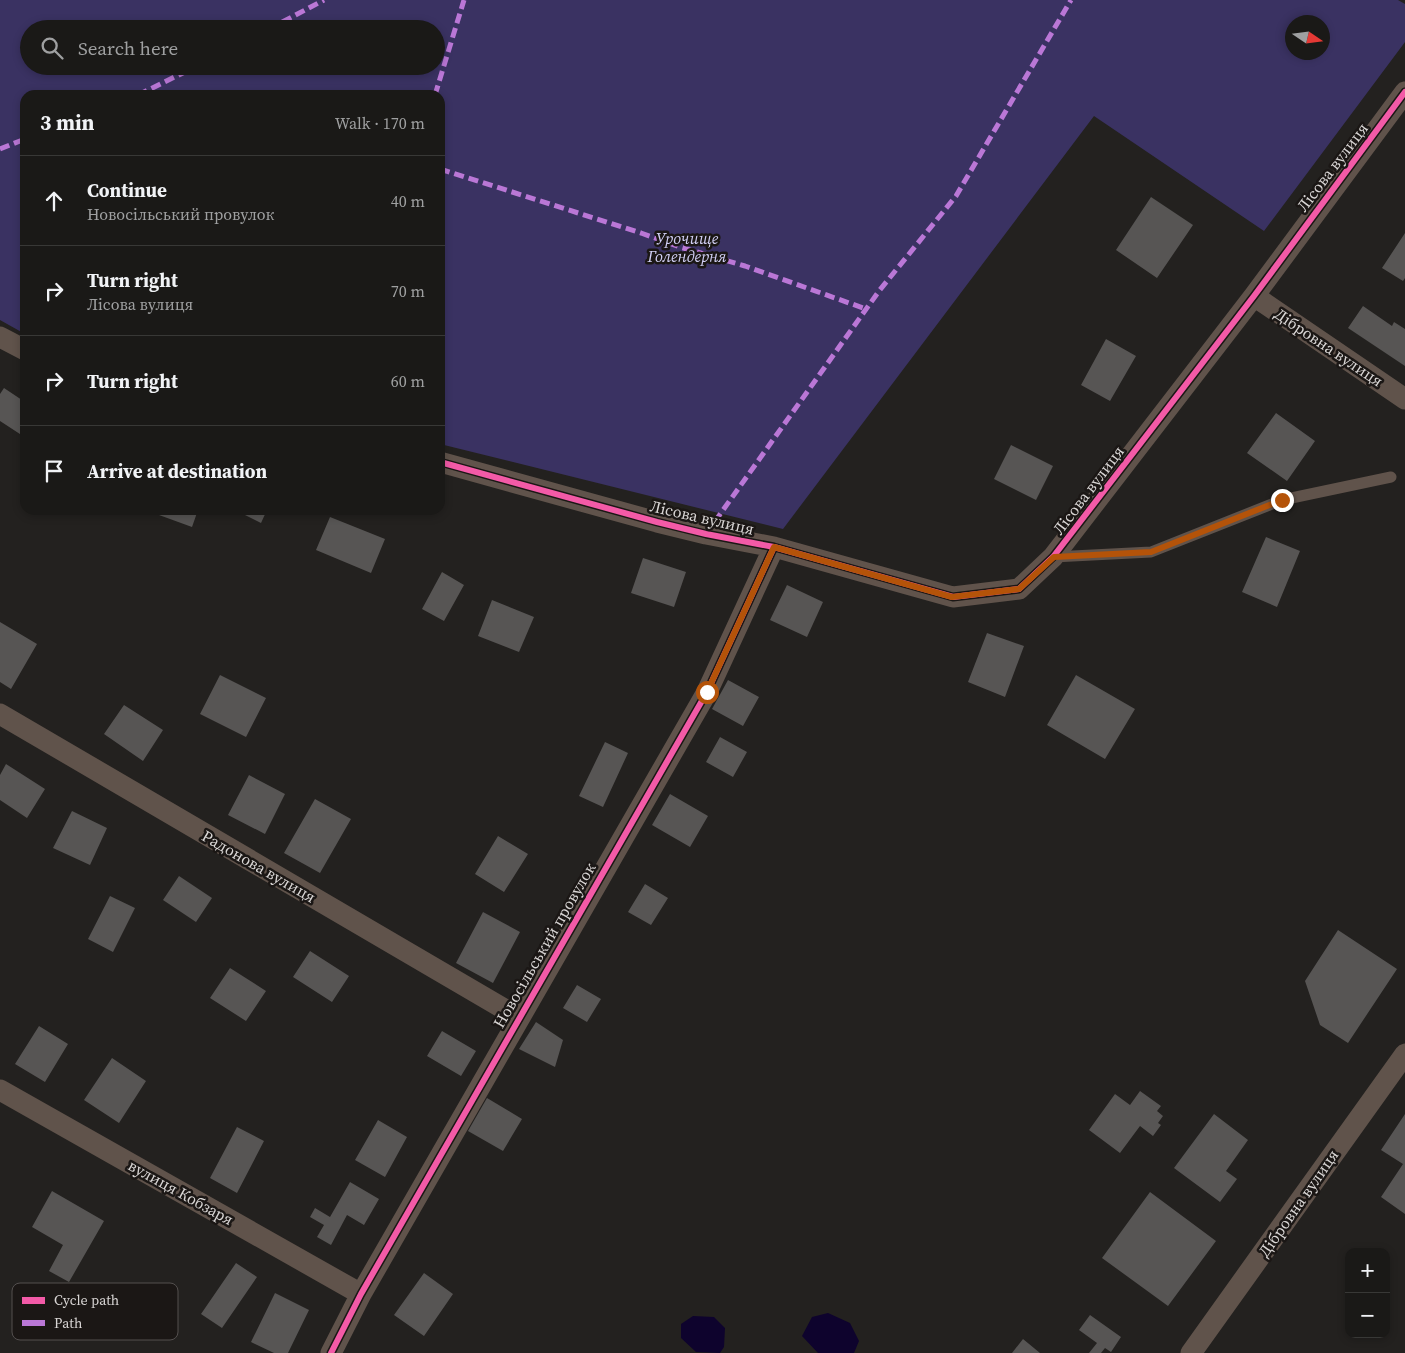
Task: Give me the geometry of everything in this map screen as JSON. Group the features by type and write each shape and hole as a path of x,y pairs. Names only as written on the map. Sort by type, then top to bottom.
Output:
{"street":[{"name":"Лісова вулиця","path":"445,463 657,522 774,547 952,597 1019,589 1054,557 1254,296 1405,92"},
{"name":"Дібровна вулиця","path":"1254,296 1405,399"},
{"path":"0,337 20,347"},
{"name":"Новосільський провулок","path":"331,1353 361,1294 518,1017 707,692 774,547"},
{"name":"Радонова вулиця","path":"0,714 518,1017"},
{"name":"Дібровна вулиця","path":"1191,1353 1405,1054"},
{"name":"вулиця Кобзаря","path":"0,1090 361,1294"}],"lane":[{"path":"1054,557 1151,552 1282,500 1391,477"}],"green space":[{"name":"Урочище Голендерня","path":"0,0 1398,0 1405,4 1405,42 1264,231 1094,116 783,529 445,445 445,90 20,90 20,331 0,320"}],"shaded area":[{"path":"828,1313 850,1323 859,1341 854,1353 818,1353 802,1336 812,1317"},
{"path":"693,1316 714,1317 725,1328 724,1347 720,1353 696,1352 681,1338 681,1324"}],"building":[{"path":"1151,197 1193,225 1157,278 1116,250"},
{"path":"1405,233 1405,278 1403,281 1382,268"},
{"path":"1363,306 1392,326 1394,322 1405,329 1405,366 1348,328"},
{"path":"1106,339 1136,356 1110,401 1081,385"},
{"path":"4,388 20,399 20,434 0,421 0,394"},
{"path":"1276,413 1315,441 1287,481 1247,453"},
{"path":"1011,445 1053,466 1036,500 994,479"},
{"path":"159,515 196,515 192,527"},
{"path":"245,515 265,515 261,523"},
{"path":"330,517 385,539 371,573 316,550"},
{"path":"1266,537 1300,551 1277,607 1242,592"},
{"path":"643,558 686,572 674,607 631,593"},
{"path":"442,572 464,585 444,621 422,609"},
{"path":"787,585 823,602 807,637 770,620"},
{"path":"492,600 534,617 519,652 478,636"},
{"path":"0,622 37,644 11,689 0,682"},
{"path":"987,633 1024,646 1005,697 968,682"},
{"path":"220,675 266,698 246,737 200,714"},
{"path":"1076,675 1135,709 1105,759 1047,725"},
{"path":"728,680 759,697 743,726 712,709"},
{"path":"124,705 163,730 143,761 104,734"},
{"path":"720,737 747,752 733,777 706,762"},
{"path":"605,742 628,753 603,807 579,796"},
{"path":"6,764 45,789 27,818 0,800 0,775"},
{"path":"249,775 285,794 265,834 228,815"},
{"path":"670,794 708,816 690,847 652,825"},
{"path":"315,799 351,819 320,873 284,853"},
{"path":"72,811 107,828 90,865 53,848"},
{"path":"498,836 528,854 504,892 475,874"},
{"path":"179,876 212,898 196,922 163,900"},
{"path":"645,884 668,898 651,925 628,912"},
{"path":"110,896 135,908 113,952 88,939"},
{"path":"483,912 520,932 493,983 456,963"},
{"path":"1338,930 1397,969 1348,1043 1320,1025 1305,981"},
{"path":"310,951 349,976 332,1002 293,977"},
{"path":"230,968 266,991 246,1021 210,998"},
{"path":"577,985 601,999 587,1022 563,1008"},
{"path":"536,1022 563,1040 555,1067 519,1049"},
{"path":"39,1026 68,1044 45,1082 15,1064"},
{"path":"442,1031 476,1051 461,1076 427,1056"},
{"path":"112,1058 146,1081 119,1123 84,1100"},
{"path":"1140,1091 1161,1106 1157,1111 1163,1116 1158,1123 1161,1125 1153,1136 1140,1126 1120,1153 1089,1130 1115,1094 1130,1105"},
{"path":"487,1098 522,1119 503,1151 468,1131"},
{"path":"1214,1114 1248,1140 1226,1171 1237,1179 1220,1202 1174,1168"},
{"path":"1405,1114 1405,1214 1381,1197 1403,1164 1381,1150"},
{"path":"378,1120 407,1137 385,1177 355,1160"},
{"path":"237,1127 264,1141 237,1193 210,1178"},
{"path":"350,1182 379,1199 364,1225 347,1215 331,1245 317,1237 324,1225 310,1217 315,1208 330,1217"},
{"path":"52,1191 104,1221 69,1282 49,1271 63,1245 32,1227"},
{"path":"1150,1192 1216,1241 1168,1306 1102,1258"},
{"path":"236,1263 257,1277 222,1328 201,1314"},
{"path":"424,1273 453,1294 424,1336 394,1315"},
{"path":"275,1293 309,1310 288,1353 274,1353 251,1342"},
{"path":"1090,1315 1121,1337 1111,1352 1105,1348 1101,1353 1089,1353 1097,1343 1079,1330"},
{"path":"1023,1339 1040,1353 1012,1353"}],"marked path":[{"path":"286,20 324,0"},
{"path":"445,62 464,0"},
{"path":"706,534 879,291 956,196 1071,0"},
{"path":"148,90 179,75"},
{"path":"437,90 441,75"},
{"path":"0,149 20,141"},
{"path":"445,171 680,247 745,266 866,309"}],"cycle path":[{"path":"445,463 657,522 774,547 953,597 1019,589 1053,557 1254,296 1405,92"},
{"path":"331,1353 361,1294 707,692 774,547"}],"route":[{"path":"707,692 774,547 952,597 1019,589 1054,557 1151,552 1282,500"}]}
